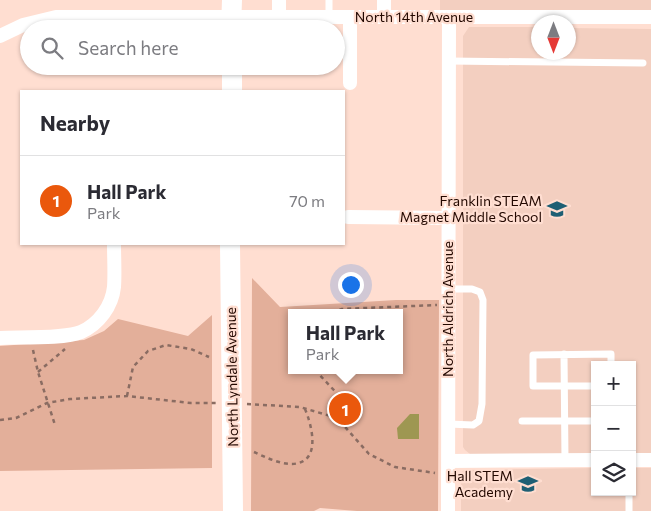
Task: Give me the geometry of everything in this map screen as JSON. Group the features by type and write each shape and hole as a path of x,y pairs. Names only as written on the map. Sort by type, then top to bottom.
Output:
{"street":[{"path":"279,0 279,17"},
{"path":"384,0 384,16"},
{"name":"North 14th Avenue","path":"44,20 56,17 232,15 531,19"},
{"path":"350,17 350,82"},
{"name":"North Aldrich Avenue","path":"448,511 449,17"},
{"name":"North 14th Avenue","path":"576,20 651,17"},
{"name":"North 14th Avenue","path":"0,36 20,26"},
{"path":"232,75 232,90"},
{"path":"348,218 449,218"},
{"path":"0,338 80,333 93,326 111,302 114,287 114,245"},
{"name":"North Lyndale Avenue","path":"230,245 233,511"},
{"path":"448,461 591,460"},
{"path":"636,460 651,460"}],"lane":[{"path":"329,0 329,17"},
{"path":"449,61 643,62"},
{"path":"448,424 473,425 479,421 482,404 483,300 480,292 472,289 449,289"},
{"path":"564,354 565,460"},
{"path":"591,386 533,386 533,355 611,354 611,361"},
{"path":"522,421 591,421"},
{"path":"629,496 629,511"}],"path":[{"path":"361,309 439,305"},
{"path":"30,337 38,372 55,426"},
{"path":"38,372 72,343"},
{"path":"127,396 133,367 148,351 166,345 191,349 209,357"},
{"path":"319,374 345,402 336,418"},
{"path":"0,420 16,418 47,403 70,399 127,396 191,403"},
{"path":"269,404 305,408 336,418 370,454 395,467 420,472 439,473"},
{"path":"254,452 276,461 293,464 305,460 313,449 313,434 305,408"}],"shaded area":[{"path":"440,0 651,0 651,11 440,11"},
{"name":"Franklin STEAM Magnet Middle School","path":"469,27 531,27 531,60 576,60 576,28 651,29 651,455 636,455 636,361 591,361 591,455 470,454 463,447 463,36"},
{"path":"252,278 280,307 396,300 439,300 438,511 357,511 320,508 314,511 251,511"},
{"path":"212,315 212,468 0,471 0,346 84,340 104,331 118,319 188,336"},
{"path":"410,414 419,414 419,439 398,439 397,428"},
{"name":"Hall STEM Academy","path":"591,468 591,496 636,496 636,468 651,468 651,511 461,511 461,473 464,470"}],"place":[{"name":"Franklin STEAM Magnet Middle School","path":"557,209"},
{"name":"Hall Park","path":"345,409"},
{"name":"Hall STEM Academy","path":"528,484"}]}
